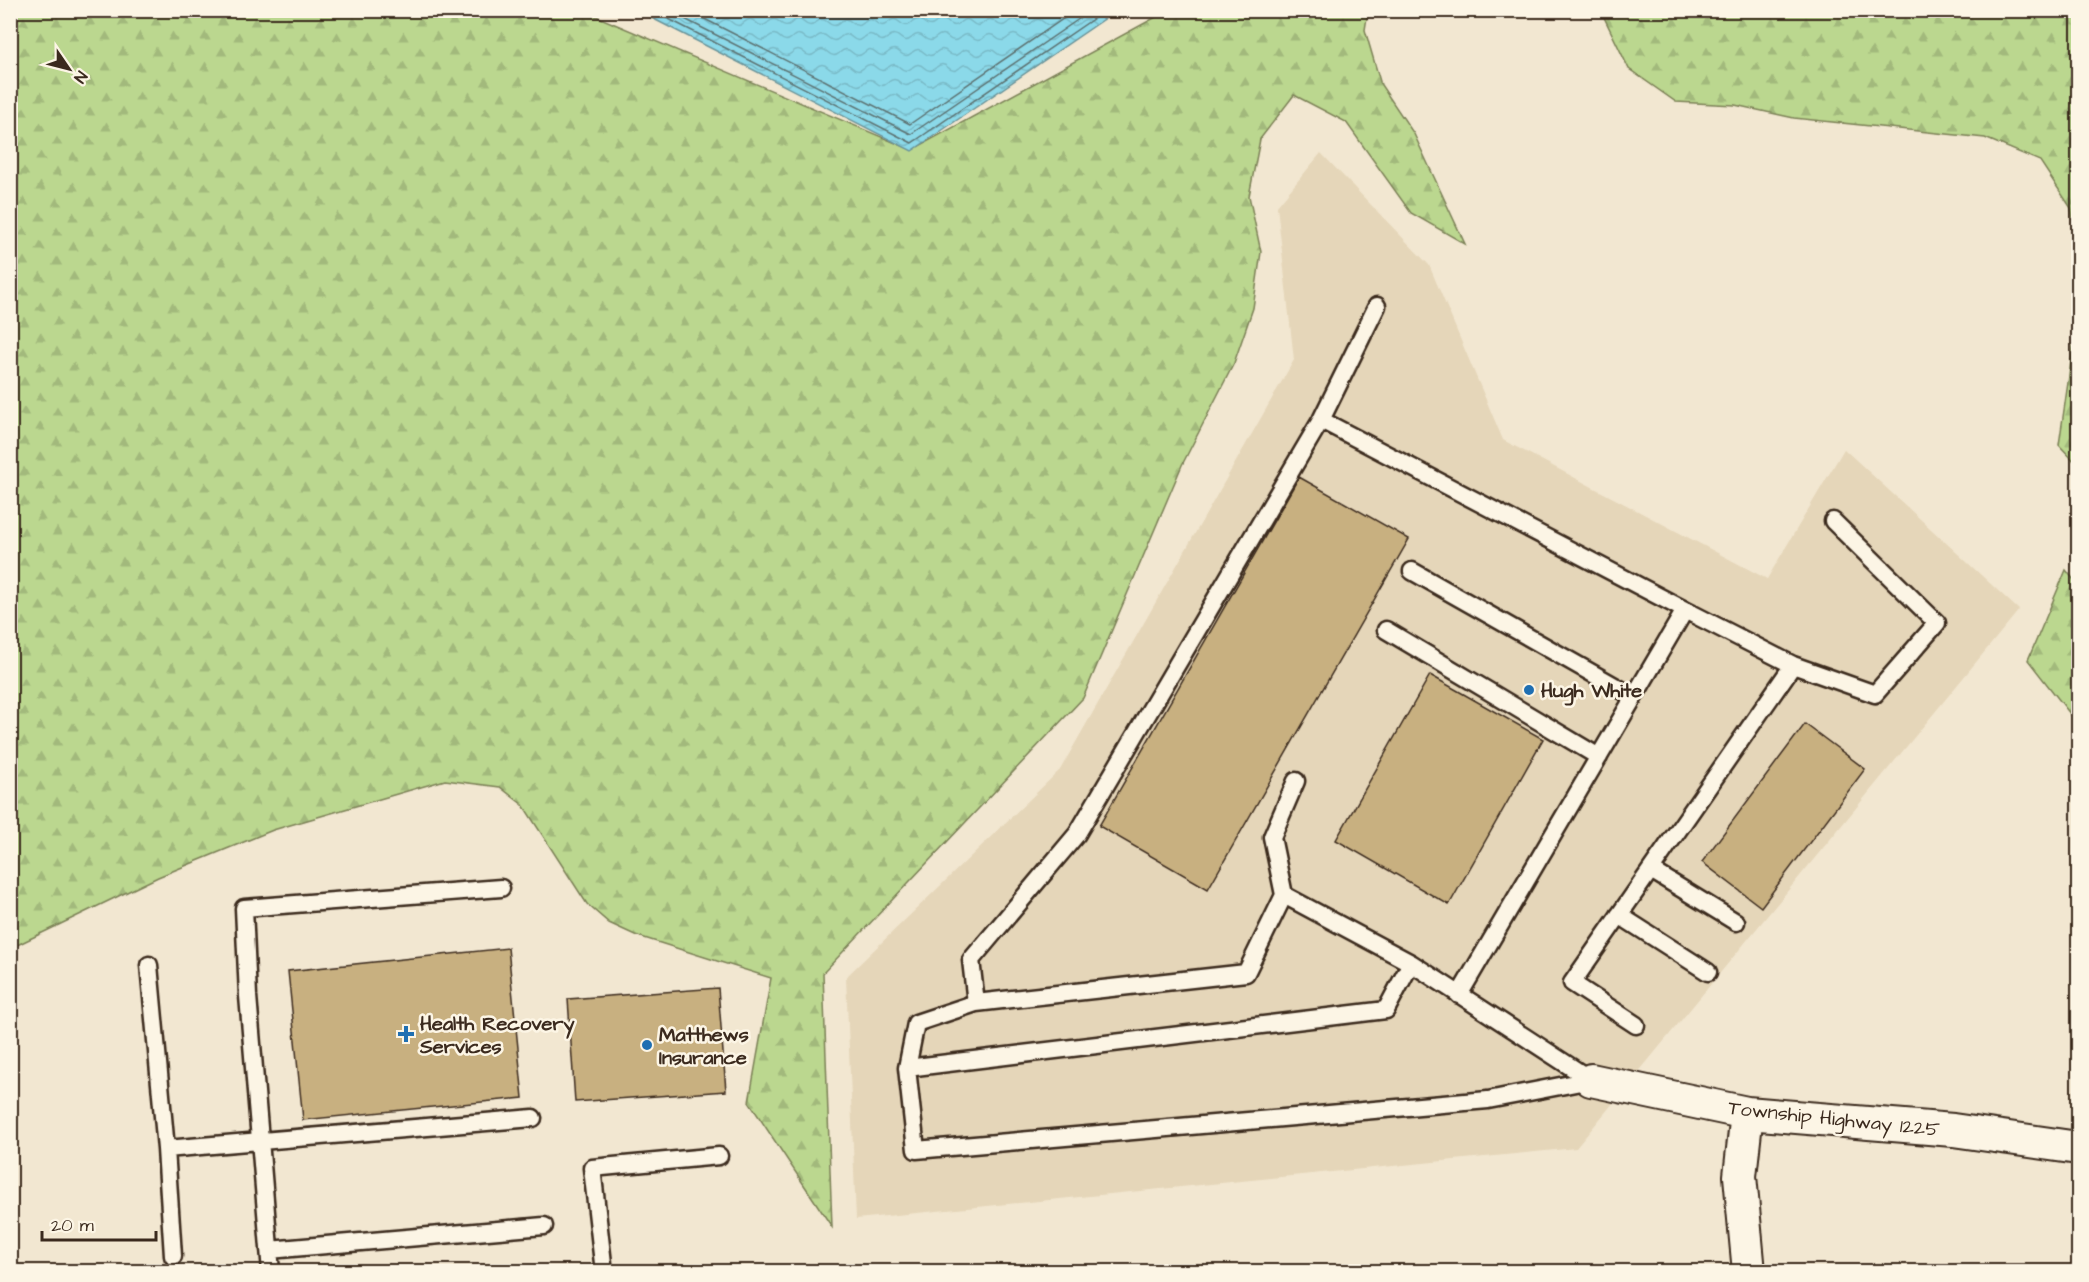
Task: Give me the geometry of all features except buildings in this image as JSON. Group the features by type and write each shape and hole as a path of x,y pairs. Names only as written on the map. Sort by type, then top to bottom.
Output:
{"street":[{"name":"Township Highway 1225","path":"1591,1080 1747,1113 1953,1131 2079,1148"},
{"path":"1747,1113 1740,1176 1749,1272"}],"lane":[{"path":"976,1003 971,960 1077,834 1321,420 1377,306"},
{"path":"1321,420 1793,664 1875,694 1937,623 1833,521"},
{"path":"1412,571 1634,697"},
{"path":"1459,995 1685,610"},
{"path":"1386,630 1599,757"},
{"path":"1636,1025 1572,982 1793,664"},
{"path":"1296,781 1272,837 1284,895 1246,973 976,1003 916,1023 907,1068 916,1150 1488,1100 1591,1080"},
{"path":"1651,870 1736,922"},
{"path":"271,1272 248,996 244,908 501,888"},
{"path":"1284,895 1411,963 1591,1080"},
{"path":"1619,915 1708,972"},
{"path":"907,1068 1386,1010 1411,963"},
{"path":"148,965 166,1149 173,1256"},
{"path":"166,1149 533,1118"},
{"path":"604,1272 592,1168 719,1156"},
{"path":"269,1250 544,1226"}],"shaded area":[{"name":"Hugh White","path":"1321,153 1429,265 1503,440 1767,579 1844,449 2019,610 1576,1148 856,1219 846,977 1060,770 1294,360 1277,206"}],"green space":[{"path":"11,11 584,11 912,150 1167,11 1368,11 1365,30 1381,85 1414,134 1465,244 1411,213 1346,122 1294,95 1260,139 1249,196 1261,252 1253,308 1234,363 1182,465 1083,698 823,973 832,1227 749,1102 771,978 635,935 609,923 587,904 523,805 500,787 445,780 273,830 158,877 11,948"},
{"path":"1601,11 2078,11 2078,254 2071,208 2040,161 1985,138 1794,118 1735,105 1676,102 1629,69"},
{"path":"2078,313 2078,465 2059,445"},
{"path":"2066,570 2078,585 2078,724 2028,660"}],"water":[{"path":"638,11 1116,11 912,151"}],"place":[{"name":"Hugh White","path":"1529,690"},
{"name":"Health Recovery Services","path":"406,1034"},
{"name":"Matthews Insurance","path":"647,1045"}]}
